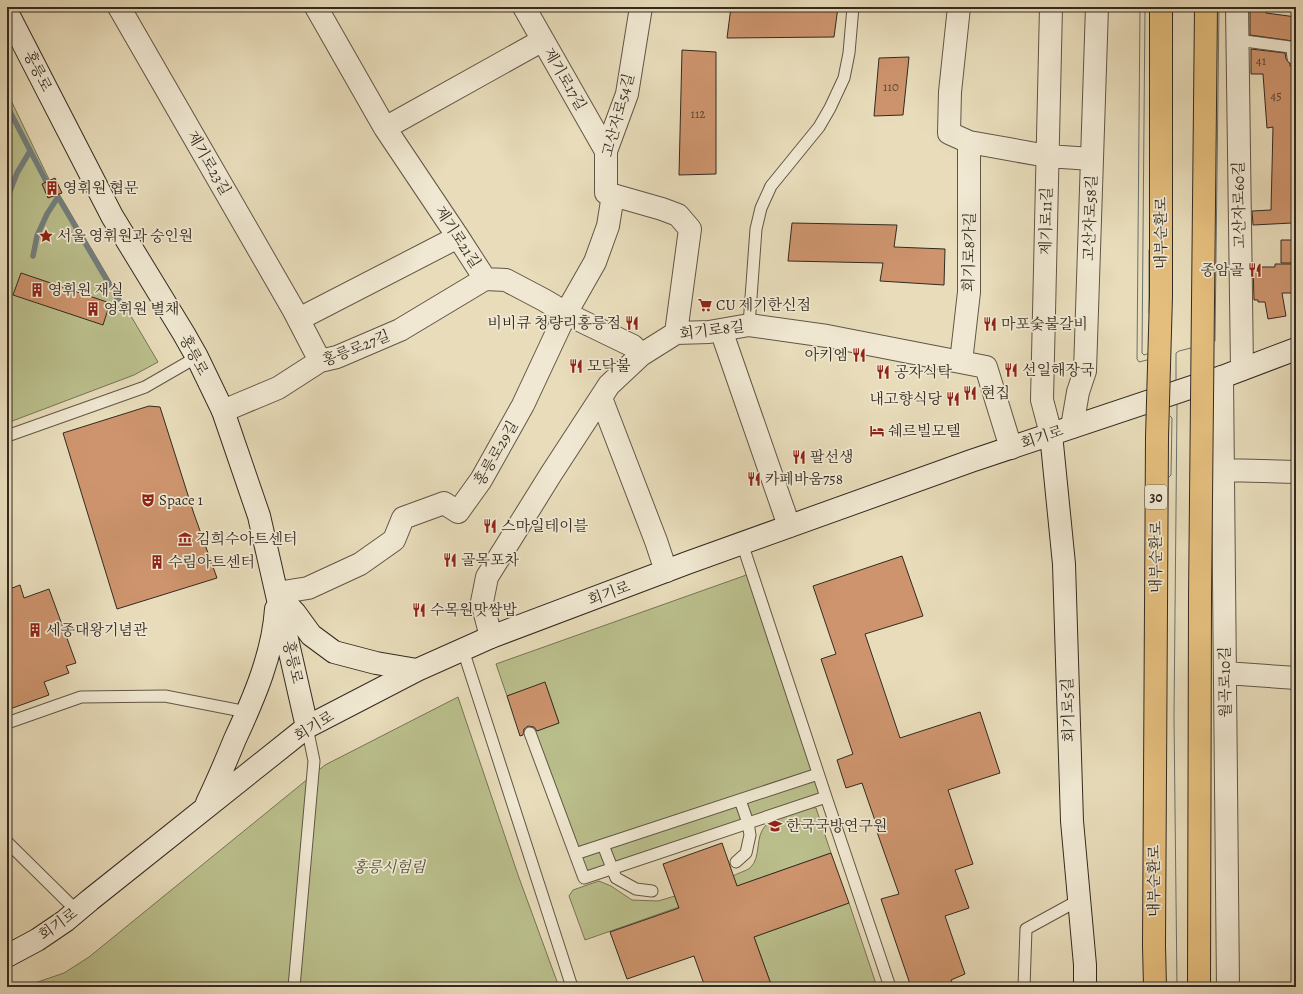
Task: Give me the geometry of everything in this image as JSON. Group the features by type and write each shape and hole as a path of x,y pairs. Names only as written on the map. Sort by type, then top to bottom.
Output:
{"highway":[{"name":"내부순환로","path":"1155,987 1157,445 1161,296 1161,7"},
{"path":"1198,987 1200,581 1206,7"}],"street":[{"name":"제기로23길","path":"119,7 299,319 320,361"},
{"name":"제기로21길","path":"316,7 386,128 485,279 506,280 566,313 633,346 641,355"},
{"name":"제기로17길","path":"524,7 606,151"},
{"name":"고산자로54길","path":"613,195 606,193 606,151 626,94 641,7"},
{"path":"959,7 950,92 949,133 969,142 1047,156 1092,159"},
{"name":"제기로11길","path":"1050,7 1042,400 1051,434"},
{"name":"고산자로58길","path":"1072,427 1078,392 1085,371 1097,7"},
{"name":"고산자로60길","path":"1232,373 1237,7"},
{"name":"홍릉로","path":"7,12 112,216 197,357 223,411 259,516 307,727"},
{"path":"386,128 543,40"},
{"name":"회기로8가길","path":"961,362 969,292 969,142"},
{"path":"613,195 678,215 690,229 676,332"},
{"name":"홍릉로29길","path":"277,593 308,588 360,564 394,540 403,518 444,503 458,512 481,480 523,405 566,313 595,262 608,226 613,195"},
{"path":"299,319 458,237"},
{"name":"홍릉로27길","path":"223,411 278,388 320,361 337,357 400,330 485,279"},
{"name":"회기로8길","path":"491,636 482,602 487,578 551,474 609,385 641,355 676,332 709,332 749,325 827,336 986,367 1011,448"},
{"path":"721,330 789,526"},
{"name":"회기로","path":"7,956 37,940 65,921 307,727 417,670 491,636 742,543 1051,434 1232,373 1296,349"},
{"name":"월곡로10길","path":"1228,987 1223,470 1232,373"},
{"path":"601,398 666,571"},
{"name":"회기로5길","path":"1051,434 1064,564 1072,822 1085,987"},
{"path":"1223,470 1296,472"},
{"path":"277,593 295,613 311,635 334,652 376,664 417,670"},
{"path":"205,808 222,772 258,684 269,651 275,624 277,593"},
{"path":"1224,673 1296,678"}],"lane":[{"path":"749,325 756,229 761,208 770,186 819,127 844,78 849,53 853,7"},
{"path":"1237,40 1290,47 1292,49 1293,58"},
{"path":"7,436 145,387 197,357"},
{"path":"742,543 890,987"},
{"path":"463,650 572,987"},
{"path":"7,723 81,697 165,696 247,712"},
{"path":"294,987 314,761 307,727"},
{"path":"530,733 584,878 826,797"},
{"path":"575,854 818,774"},
{"path":"736,862 746,853 750,835 748,823 740,800"},
{"path":"7,842 77,911"},
{"path":"603,845 616,878 636,889 652,891"},
{"path":"1024,987 1026,929 1079,900"}],"green space":[{"name":"서울 영휘원과 숭인원","path":"7,92 57,196 62,199 158,362 134,375 7,423"},
{"path":"752,573 826,797 584,878 530,733 559,723 545,683 507,696 496,664"},
{"name":"홍릉시험림","path":"458,697 518,875 559,987 23,987 64,973 89,957 325,765"},
{"path":"808,807 816,808 831,853 737,886 733,876 750,868 754,863 760,835 766,825 780,816"},
{"path":"599,881 611,886 632,900 658,901 675,896 679,907 585,940 569,896 573,890"},
{"path":"849,903 877,987 772,987 754,937"}],"pier":[{"path":"1142,7 1219,7 1214,348 1182,356 1183,422 1180,717 1183,987 1159,987 1159,363 1138,368"}],"building":[{"path":"731,7 838,7 834,37 727,38"},
{"path":"1250,7 1267,7 1266,13 1296,17 1293,41 1250,35"},
{"path":"1251,49 1285,53 1286,59 1290,66 1296,65 1296,160 1293,160 1292,223 1253,225 1252,211 1271,210 1273,127 1267,128 1263,74 1251,74"},
{"path":"682,50 716,52 716,174 679,175"},
{"path":"909,57 903,115 874,116 879,58"},
{"name":"영휘원 협문","path":"55,178 62,193 48,198 42,184"},
{"path":"792,223 897,225 894,247 945,249 944,285 880,281 883,263 788,261"},
{"path":"1281,240 1296,240 1296,263 1281,263"},
{"path":"1275,264 1293,264 1293,293 1282,293 1286,316 1268,319 1265,302 1258,302 1258,300 1254,300 1253,267 1275,267"},
{"path":"21,273 110,303 103,325 13,295"},
{"path":"149,406 160,407 194,514 217,578 117,609 63,433"},
{"path":"902,556 923,616 865,634 900,738 980,712 1000,773 948,790 973,864 955,870 969,908 945,916 965,974 951,980 954,987 911,987 881,899 899,894 877,832 879,832 862,783 846,788 837,760 853,754 821,659 836,654 813,586"},
{"name":"세종대왕기념관","path":"20,585 24,598 49,589 76,663 66,666 69,673 44,682 49,695 7,710 7,590"},
{"path":"545,682 559,723 537,731 534,727 528,726 524,729 523,735 520,736 507,696"},
{"path":"722,843 737,886 831,853 849,903 754,937 772,987 705,987 694,956 627,979 610,932 679,908 663,864"}],"waterway":[{"path":"7,106 46,181"},
{"path":"7,199 17,173 30,151"},
{"path":"57,195 118,299"},
{"path":"33,256 37,236 47,214 58,197"}],"place":[{"name":"영휘원 협문","path":"52,188"},
{"name":"서울 영휘원과 숭인원","path":"46,236"},
{"name":"종암골","path":"1255,270"},
{"name":"영휘원 재실","path":"37,290"},
{"name":"CU 제기한신점","path":"705,305"},
{"name":"영휘원 별채","path":"93,309"},
{"name":"비비큐 청량리홍릉점","path":"632,323"},
{"name":"마포숯불갈비","path":"990,324"},
{"name":"아키엠","path":"859,355"},
{"name":"모닥불","path":"576,366"},
{"name":"선일해장국","path":"1011,370"},
{"name":"공자식탁","path":"883,372"},
{"name":"현집","path":"970,393"},
{"name":"내고향식당","path":"953,399"},
{"name":"쉐르빌모텔","path":"877,431"},
{"name":"팔선생","path":"799,457"},
{"name":"카페바움758","path":"754,479"},
{"name":"Space 1","path":"148,500"},
{"name":"스마일테이블","path":"490,526"},
{"name":"김희수아트센터","path":"185,539"},
{"name":"골목포차","path":"450,560"},
{"name":"수림아트센터","path":"157,562"},
{"name":"수목원맛쌈밥","path":"419,610"},
{"name":"세종대왕기념관","path":"35,630"},
{"name":"한국국방연구원","path":"775,826"}]}
